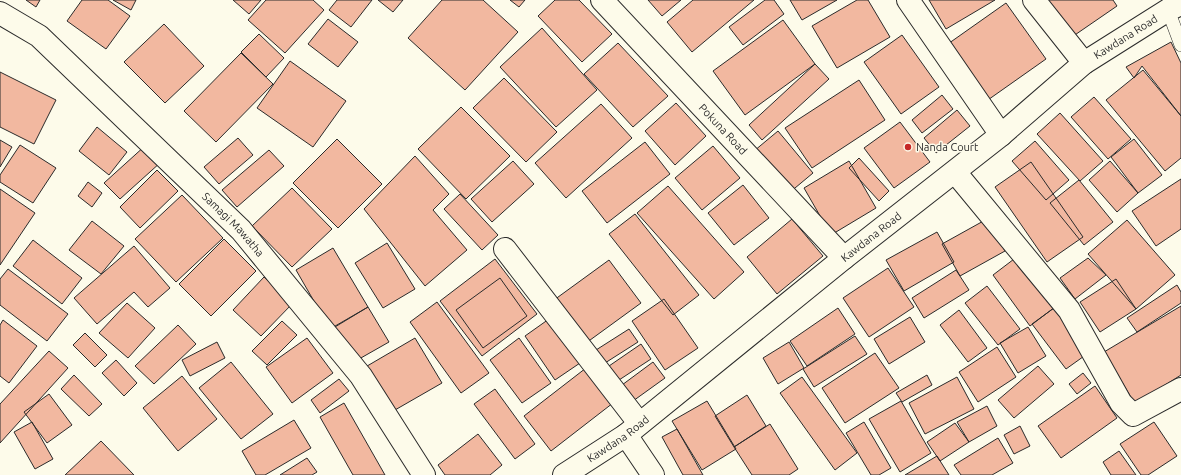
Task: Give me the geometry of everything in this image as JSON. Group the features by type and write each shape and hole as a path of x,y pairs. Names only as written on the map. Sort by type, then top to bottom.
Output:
{"street":[{"name":"Pokuna Road","path":"602,0 844,258"},
{"path":"908,0 1001,135"},
{"path":"1034,0 1084,63"},
{"name":"Kawdana Road","path":"564,475 633,429 844,258 1001,135 1084,63 1175,7"},
{"name":"Samagi Mawatha","path":"0,13 39,36 240,230 361,376 424,475"},
{"path":"955,172 1069,310 1121,403 1132,415 1181,389"},
{"path":"505,249 633,429 653,475"}],"lane":[{"path":"1175,7 1181,45"}],"building":[{"path":"26,0 40,0 36,7"},
{"path":"82,0 108,0 130,16 106,49 67,21"},
{"path":"113,0 136,0 131,10"},
{"path":"233,0 261,0 249,14"},
{"path":"266,0 313,0 324,10 285,53 248,20"},
{"path":"337,0 372,0 351,27 329,10"},
{"path":"378,0 403,0 393,12"},
{"path":"442,0 483,0 518,32 465,90 408,38"},
{"path":"510,0 525,0 519,7"},
{"path":"555,0 579,0 612,34 582,62 538,16"},
{"path":"648,0 681,0 662,16"},
{"path":"693,0 754,0 692,52 667,22"},
{"path":"765,0 774,0 784,14 743,45 729,27"},
{"path":"790,0 837,0 802,20"},
{"path":"857,0 868,0 890,37 837,68 812,26"},
{"path":"929,0 995,0 946,29"},
{"path":"1042,0 1113,0 1117,6 1069,39"},
{"path":"1006,3 1046,59 985,102 945,46"},
{"path":"328,19 358,42 338,67 308,44"},
{"path":"783,20 815,64 745,115 713,71"},
{"path":"164,24 204,66 165,103 124,62"},
{"path":"542,28 597,90 556,127 500,67"},
{"path":"259,34 284,58 266,77 241,52"},
{"path":"902,35 939,87 901,114 864,62"},
{"path":"1171,42 1181,63 1181,116 1142,66 1134,78 1126,67"},
{"path":"618,43 668,96 633,127 584,74"},
{"path":"241,53 273,84 216,142 184,111"},
{"path":"290,61 346,101 313,147 257,108"},
{"path":"815,64 829,79 762,140 749,125"},
{"path":"1143,70 1181,116 1181,158 1165,171 1106,100"},
{"path":"0,72 56,100 34,144 0,127"},
{"path":"504,78 557,132 526,162 473,108"},
{"path":"859,80 885,120 812,168 785,128"},
{"path":"942,95 953,109 922,133 912,120"},
{"path":"1094,97 1131,139 1108,159 1071,117"},
{"path":"676,103 706,136 675,165 645,131"},
{"path":"601,104 632,138 566,198 535,163"},
{"path":"461,107 510,156 466,199 418,149"},
{"path":"957,110 970,126 936,153 924,138"},
{"path":"1060,113 1103,161 1080,181 1037,134"},
{"path":"900,122 930,162 894,188 864,148"},
{"path":"97,127 127,152 109,175 79,151"},
{"path":"778,131 813,173 789,193 754,151"},
{"path":"238,138 253,155 219,184 204,167"},
{"path":"337,139 382,184 338,228 293,183"},
{"path":"1134,139 1162,175 1138,193 1111,157"},
{"path":"0,140 12,147 0,167"},
{"path":"1035,141 1069,180 1046,200 1012,161"},
{"path":"645,142 670,174 607,223 582,191"},
{"path":"20,145 56,168 33,203 0,182 0,175"},
{"path":"146,145 161,162 120,199 104,183"},
{"path":"713,146 740,178 702,210 675,178"},
{"path":"269,150 284,166 237,207 222,190"},
{"path":"415,156 449,194 433,210 467,250 425,286 364,209"},
{"path":"859,158 889,191 879,201 849,168"},
{"path":"513,161 534,184 492,222 471,199"},
{"path":"849,161 876,208 831,235 804,188"},
{"path":"1110,161 1138,193 1117,212 1089,180"},
{"path":"1031,162 1083,237 1047,262 995,187"},
{"path":"157,170 178,191 140,228 120,207"},
{"path":"1181,179 1181,229 1156,246 1132,211"},
{"path":"1079,180 1113,222 1084,245 1050,203"},
{"path":"88,182 102,193 92,207 78,196"},
{"path":"743,185 769,218 734,245 708,213"},
{"path":"668,186 744,272 714,299 637,213"},
{"path":"292,188 332,229 292,267 252,226"},
{"path":"0,189 35,213 0,265"},
{"path":"460,194 498,235 482,250 444,209"},
{"path":"182,195 223,238 176,282 135,239"},
{"path":"635,214 699,295 673,315 609,234"},
{"path":"792,219 823,256 777,294 747,257"},
{"path":"987,219 1005,251 960,276 942,244"},
{"path":"1127,220 1175,275 1136,309 1088,254"},
{"path":"92,221 124,246 101,274 69,250"},
{"path":"937,232 954,262 904,291 886,260"},
{"path":"224,239 256,271 211,316 179,284"},
{"path":"33,240 82,278 62,304 13,266"},
{"path":"387,243 415,289 383,308 355,263"},
{"path":"134,246 170,288 148,307 134,292 97,324 74,298"},
{"path":"333,248 368,307 330,329 296,270"},
{"path":"1018,256 1055,307 1030,326 993,275"},
{"path":"1088,258 1106,275 1075,299 1060,278"},
{"path":"495,259 537,314 482,356 440,301"},
{"path":"609,260 641,303 586,343 554,300"},
{"path":"888,268 914,307 869,337 843,298"},
{"path":"8,269 68,314 47,341 0,305 0,279"},
{"path":"956,270 969,290 924,318 912,298"},
{"path":"264,277 292,304 261,336 233,310"},
{"path":"500,278 527,316 483,348 456,310"},
{"path":"1116,279 1136,309 1100,332 1080,302"},
{"path":"1177,285 1181,292 1181,303 1137,332 1127,318"},
{"path":"987,286 1020,329 998,345 965,303"},
{"path":"664,299 698,348 665,370 632,321"},
{"path":"437,302 489,373 461,393 410,322"},
{"path":"127,303 155,328 128,358 99,333"},
{"path":"1181,306 1181,375 1135,404 1104,352"},
{"path":"368,307 389,342 345,367 325,333"},
{"path":"838,308 855,334 807,366 790,341"},
{"path":"1054,308 1087,354 1066,369 1032,324"},
{"path":"959,310 987,348 968,362 940,325"},
{"path":"910,317 925,342 889,364 874,339"},
{"path":"549,319 580,363 555,380 525,336"},
{"path":"3,320 37,346 9,383 0,376 0,325"},
{"path":"282,321 297,335 267,365 252,351"},
{"path":"178,325 196,344 154,384 135,366"},
{"path":"1028,327 1046,356 1018,373 1000,343"},
{"path":"629,329 638,342 605,363 596,350"},
{"path":"85,333 107,355 95,367 73,345"},
{"path":"855,336 867,354 814,387 803,369"},
{"path":"307,338 333,373 292,403 266,367"},
{"path":"415,338 442,383 388,414 362,369"},
{"path":"519,338 551,383 522,403 490,360"},
{"path":"217,342 225,358 190,376 182,360"},
{"path":"789,342 804,368 778,384 763,358"},
{"path":"641,344 651,359 619,380 609,366"},
{"path":"997,347 1016,377 978,402 959,372"},
{"path":"49,351 68,368 0,443 0,404"},
{"path":"875,353 899,388 845,423 822,388"},
{"path":"116,360 137,383 124,396 102,373"},
{"path":"231,362 273,414 241,439 199,388"},
{"path":"653,362 665,378 633,401 622,385"},
{"path":"1038,366 1054,384 1014,418 998,400"},
{"path":"586,368 613,403 551,451 524,416"},
{"path":"1083,373 1091,383 1077,394 1069,384"},
{"path":"74,375 102,404 89,416 61,389"},
{"path":"927,375 932,385 902,402 896,393"},
{"path":"182,376 217,419 178,451 143,408"},
{"path":"802,377 857,453 835,470 780,393"},
{"path":"957,377 974,409 925,434 909,403"},
{"path":"339,379 349,391 320,413 311,400"},
{"path":"1095,386 1117,418 1061,458 1038,426"},
{"path":"495,389 535,444 515,459 474,404"},
{"path":"49,394 72,425 47,443 24,412"},
{"path":"747,395 766,426 734,447 715,416"},
{"path":"707,401 736,449 702,470 672,421"},
{"path":"901,401 931,453 900,472 869,419"},
{"path":"344,403 385,475 353,475 320,417"},
{"path":"987,406 997,426 969,442 957,422"},
{"path":"294,420 311,448 265,475 256,475 242,451"},
{"path":"32,422 53,459 35,469 14,432"},
{"path":"864,422 891,468 879,475 871,475 846,433"},
{"path":"1154,422 1177,456 1148,475 1141,475 1120,444"},
{"path":"955,423 969,442 940,461 927,442"},
{"path":"770,424 798,469 789,475 752,475 734,447"},
{"path":"1020,426 1030,446 1014,454 1004,435"},
{"path":"677,429 703,475 683,475 662,437"},
{"path":"478,434 502,465 490,475 445,475 438,465"},
{"path":"998,438 1013,463 992,475 961,475 954,465"},
{"path":"101,441 134,475 65,475"},
{"path":"1119,451 1136,475 1111,475 1103,462"},
{"path":"937,456 949,475 905,475"},
{"path":"307,458 317,472 312,475 280,475"}],"place":[{"name":"Nanda Court","path":"908,147"}]}
